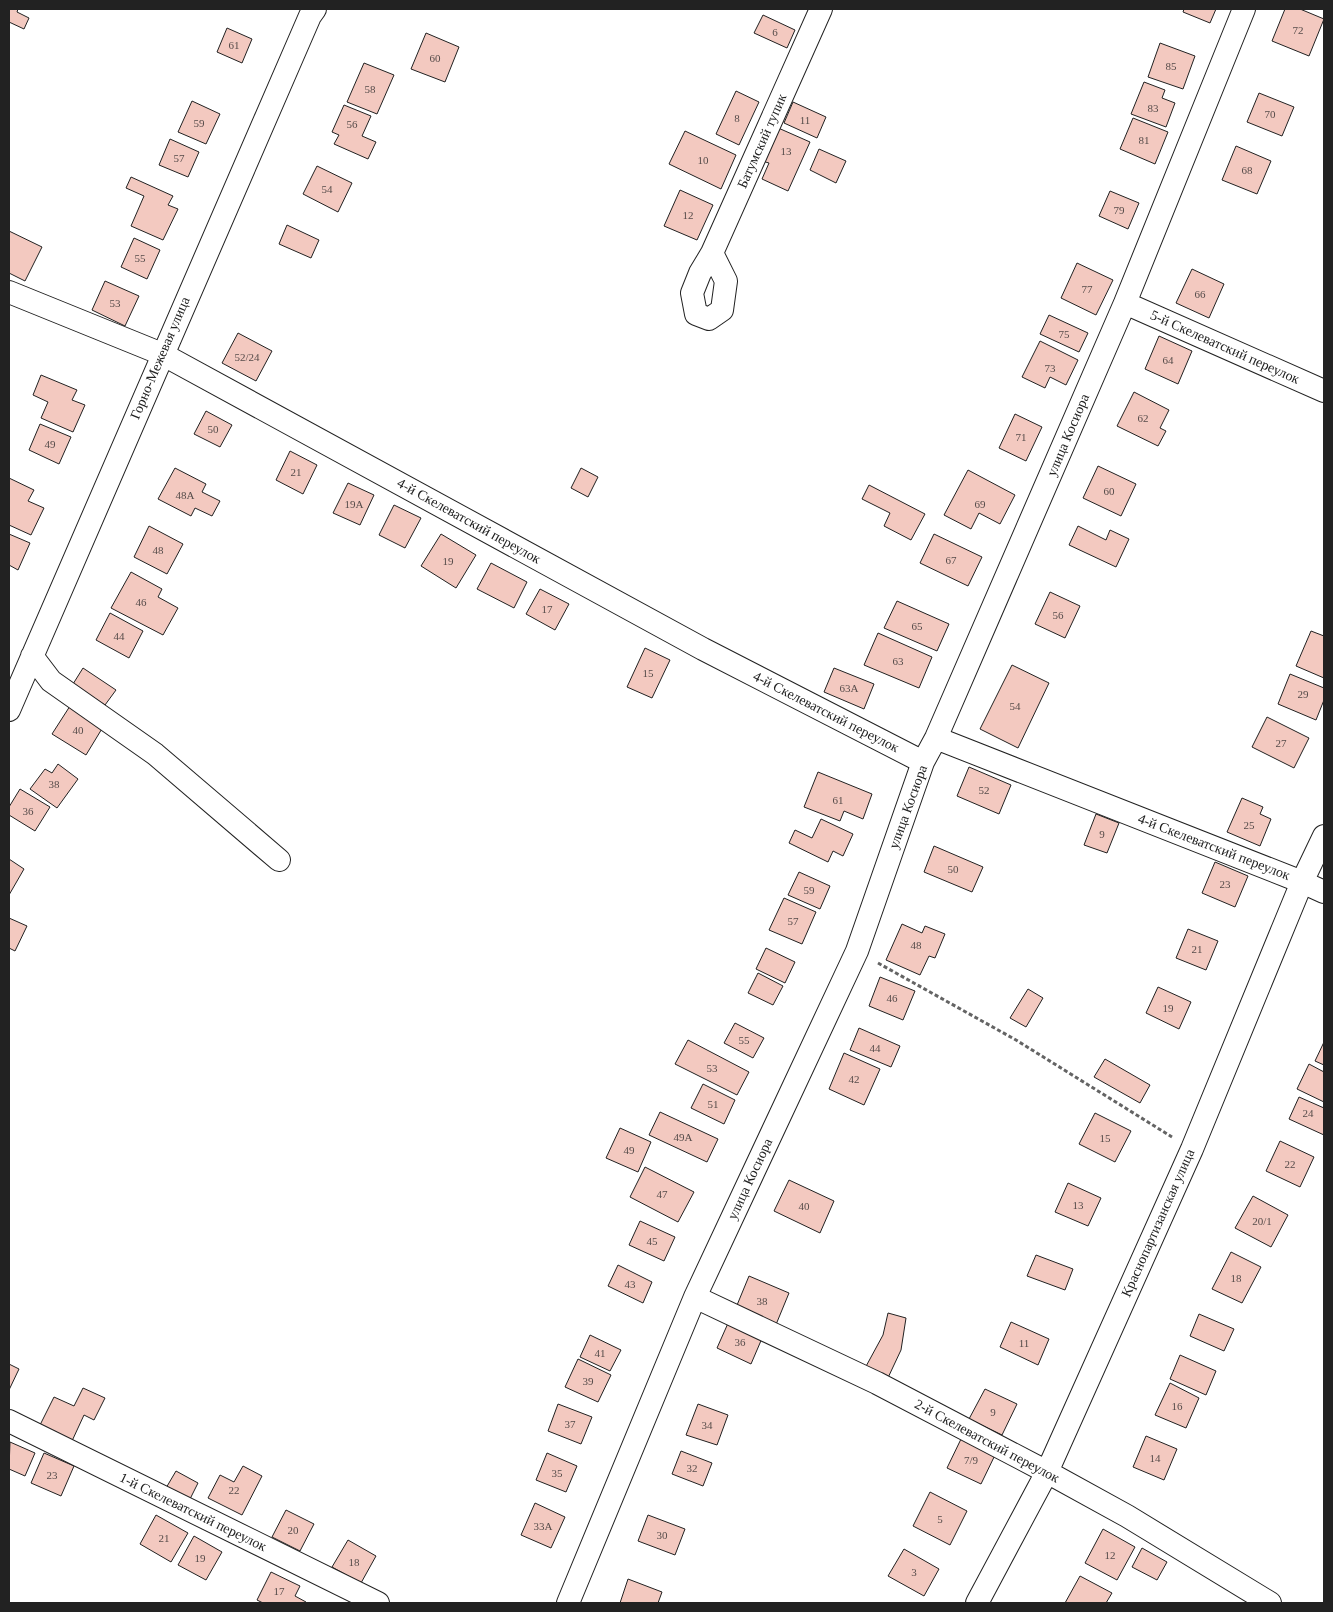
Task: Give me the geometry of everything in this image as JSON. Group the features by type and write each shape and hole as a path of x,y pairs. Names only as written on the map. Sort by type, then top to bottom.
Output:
{"street":[{"name":"Горно-Межевая улица","path":"9,710 162,354 310,16 315,9"},
{"name":"Батумский тупик","path":"712,253 726,281 722,310 709,319 696,314 692,293 700,272 712,253 821,9"},
{"name":"улица Косиора","path":"568,1603 695,1297 857,951 924,762 1125,303 1244,9"},
{"name":"4-й Скелеватский переулок","path":"9,292 162,354 703,649 924,762"},
{"name":"5-й Скелеватский переулок","path":"1125,303 1324,391"},
{"path":"32,656 51,680 155,754 279,860"},
{"name":"4-й Скелеватский переулок","path":"936,738 1324,892"},
{"name":"Краснопартизанская улица","path":"977,1603 1047,1472 1192,1149 1302,882 1324,836"},
{"name":"2-й Скелеватский переулок","path":"695,1297 877,1383 1047,1472 1127,1516 1270,1603"},
{"name":"1-й Скелеватский переулок","path":"9,1421 378,1603"}],"path":[{"path":"857,951 1016,1040 1192,1149"}],"building":[{"path":"9,9 18,9 17,12 29,18 24,29 9,22"},
{"path":"1184,9 1216,9 1210,23 1183,12"},
{"path":"1285,9 1300,9 1324,19 1309,56 1272,41"},
{"path":"763,15 795,30 787,48 754,33"},
{"path":"227,28 252,39 242,63 217,52"},
{"path":"426,33 459,47 445,82 411,69"},
{"path":"1160,43 1195,56 1183,89 1148,77"},
{"path":"364,63 394,75 377,114 347,102"},
{"path":"1144,82 1165,90 1162,98 1175,103 1166,127 1131,114"},
{"path":"736,91 759,102 739,145 716,134"},
{"path":"1259,93 1294,107 1282,136 1247,122"},
{"path":"192,101 220,114 206,144 178,132"},
{"path":"793,102 826,117 817,138 784,123"},
{"path":"344,105 371,116 362,136 376,142 368,159 334,144 339,135 332,132"},
{"path":"1133,118 1168,132 1155,164 1120,149"},
{"path":"776,127 810,142 788,191 762,179 769,163 762,161"},
{"path":"685,131 736,155 721,189 669,164"},
{"path":"170,139 199,152 188,177 159,165"},
{"path":"1236,146 1271,161 1257,194 1222,180"},
{"path":"819,149 846,161 836,183 810,170"},
{"path":"317,166 352,183 338,212 303,194"},
{"path":"131,177 173,196 168,205 178,209 163,240 131,226 144,196 126,188"},
{"path":"680,190 713,205 697,240 664,226"},
{"path":"1110,191 1139,203 1128,229 1099,216"},
{"path":"287,225 319,240 311,258 279,244"},
{"path":"9,231 42,247 25,281 9,273"},
{"path":"134,238 160,250 147,279 121,267"},
{"path":"1077,263 1113,280 1096,315 1061,298"},
{"path":"1192,269 1224,284 1209,318 1176,303"},
{"path":"105,281 139,296 125,326 92,310"},
{"path":"1049,315 1088,333 1079,352 1040,334"},
{"path":"238,333 272,351 256,381 222,363"},
{"path":"1159,336 1192,351 1178,384 1145,369"},
{"path":"1040,341 1078,360 1066,385 1050,377 1045,388 1022,377"},
{"path":"41,375 77,390 72,400 85,405 73,432 41,418 48,402 33,395"},
{"path":"1134,392 1169,410 1160,428 1166,431 1158,446 1117,426"},
{"path":"206,411 232,425 220,447 194,434"},
{"path":"1015,414 1042,427 1026,461 999,448"},
{"path":"40,424 71,437 59,464 29,450"},
{"path":"290,451 317,465 303,494 276,480"},
{"path":"1098,466 1136,484 1121,516 1083,498"},
{"path":"175,468 206,484 202,492 220,501 212,516 195,508 191,516 158,499"},
{"path":"581,468 598,477 588,497 571,488"},
{"path":"968,470 1015,495 1000,524 979,513 971,529 944,515"},
{"path":"9,478 34,490 28,501 44,508 31,535 9,525"},
{"path":"348,483 374,495 360,525 333,513"},
{"path":"869,485 925,514 911,540 884,526 890,513 862,499"},
{"path":"394,505 421,518 405,548 379,535"},
{"path":"149,526 183,544 167,574 134,557"},
{"path":"1078,526 1106,540 1110,530 1129,539 1116,567 1069,545"},
{"path":"9,534 30,543 18,570 9,565"},
{"path":"441,534 476,555 456,588 421,566"},
{"path":"934,534 982,557 968,586 920,563"},
{"path":"491,563 527,582 514,608 477,589"},
{"path":"131,572 162,589 158,597 178,608 163,635 111,608"},
{"path":"540,589 569,604 555,630 526,614"},
{"path":"1050,592 1080,606 1065,638 1035,624"},
{"path":"897,601 949,624 937,651 884,628"},
{"path":"110,613 143,631 129,658 96,640"},
{"path":"1311,631 1324,636 1324,678 1296,666"},
{"path":"878,633 932,657 919,688 864,665"},
{"path":"645,648 670,660 652,698 627,687"},
{"path":"1012,665 1049,683 1018,748 980,729"},
{"path":"83,668 116,690 105,705 73,684"},
{"path":"834,668 874,684 864,709 824,692"},
{"path":"1290,674 1324,688 1324,700 1316,720 1278,704"},
{"path":"70,706 103,727 86,755 52,734"},
{"path":"1267,717 1309,738 1294,768 1252,747"},
{"path":"58,764 78,779 57,808 30,789 45,769 52,773"},
{"path":"969,767 1011,785 999,814 957,796"},
{"path":"818,772 872,794 863,819 844,811 840,821 804,807"},
{"path":"20,789 50,807 35,831 9,815 9,807"},
{"path":"1242,798 1263,807 1260,814 1271,819 1260,846 1227,832"},
{"path":"1096,814 1119,823 1107,853 1084,845"},
{"path":"821,819 853,834 843,856 833,851 828,862 789,843 795,830 812,838"},
{"path":"934,846 983,867 972,892 924,872"},
{"path":"9,859 24,869 9,895"},
{"path":"1215,862 1248,876 1235,907 1202,893"},
{"path":"799,872 830,886 820,909 788,895"},
{"path":"784,898 816,912 802,944 769,930"},
{"path":"9,918 27,926 15,951 9,948"},
{"path":"902,924 922,933 925,926 945,934 935,958 929,956 920,975 886,960"},
{"path":"1188,929 1218,941 1206,970 1176,958"},
{"path":"766,948 795,962 785,983 756,969"},
{"path":"758,973 783,986 773,1005 748,993"},
{"path":"880,977 915,991 903,1020 869,1006"},
{"path":"1158,987 1191,1002 1179,1029 1146,1013"},
{"path":"1028,989 1043,998 1026,1027 1010,1018"},
{"path":"735,1023 764,1038 753,1058 724,1043"},
{"path":"859,1028 900,1046 891,1067 850,1050"},
{"path":"688,1040 749,1072 737,1095 675,1064"},
{"path":"1324,1042 1324,1065 1315,1061"},
{"path":"844,1053 880,1069 864,1105 829,1089"},
{"path":"1105,1059 1150,1085 1140,1103 1094,1077"},
{"path":"1309,1064 1324,1072 1324,1102 1297,1089"},
{"path":"703,1084 735,1100 724,1124 691,1108"},
{"path":"1299,1097 1324,1108 1324,1135 1289,1119"},
{"path":"660,1112 718,1139 707,1162 649,1135"},
{"path":"1095,1113 1131,1131 1115,1162 1079,1144"},
{"path":"620,1128 651,1142 638,1172 606,1158"},
{"path":"1280,1141 1314,1157 1300,1187 1266,1171"},
{"path":"645,1167 694,1192 678,1222 630,1197"},
{"path":"789,1180 834,1201 820,1233 774,1211"},
{"path":"1068,1183 1101,1198 1088,1226 1055,1212"},
{"path":"1253,1196 1288,1215 1271,1247 1235,1228"},
{"path":"640,1221 675,1237 664,1261 629,1245"},
{"path":"1231,1252 1261,1267 1242,1303 1212,1289"},
{"path":"1036,1255 1073,1269 1065,1290 1027,1276"},
{"path":"618,1265 652,1282 643,1303 608,1286"},
{"path":"749,1276 789,1293 775,1327 735,1310"},
{"path":"888,1313 906,1318 901,1350 886,1382 864,1370 883,1335"},
{"path":"1199,1314 1234,1329 1224,1351 1190,1336"},
{"path":"729,1321 763,1336 751,1364 717,1348"},
{"path":"1011,1322 1049,1339 1038,1365 1000,1347"},
{"path":"590,1335 621,1350 610,1371 580,1357"},
{"path":"1180,1355 1216,1371 1206,1395 1170,1379"},
{"path":"578,1359 611,1375 598,1402 565,1387"},
{"path":"9,1364 19,1369 9,1390"},
{"path":"1170,1383 1199,1398 1186,1428 1155,1415"},
{"path":"83,1388 105,1398 94,1420 84,1415 72,1441 40,1425 54,1397 74,1406"},
{"path":"985,1389 1017,1404 1002,1435 969,1419"},
{"path":"558,1404 592,1417 581,1444 548,1431"},
{"path":"698,1404 728,1415 717,1445 686,1435"},
{"path":"1146,1436 1177,1449 1164,1480 1133,1467"},
{"path":"962,1437 996,1453 981,1484 947,1468"},
{"path":"10,1442 35,1453 25,1476 9,1469"},
{"path":"681,1451 712,1463 703,1486 672,1474"},
{"path":"44,1453 74,1466 61,1496 31,1483"},
{"path":"547,1453 577,1466 566,1492 536,1480"},
{"path":"243,1466 262,1476 242,1515 208,1498 220,1475 234,1482"},
{"path":"176,1471 198,1483 189,1501 166,1488"},
{"path":"930,1492 967,1511 950,1545 913,1526"},
{"path":"535,1503 565,1517 551,1548 521,1535"},
{"path":"286,1510 314,1524 300,1551 272,1537"},
{"path":"156,1515 188,1533 171,1562 140,1544"},
{"path":"648,1515 685,1529 675,1555 638,1541"},
{"path":"1103,1529 1135,1547 1117,1580 1085,1563"},
{"path":"194,1536 222,1552 206,1580 178,1565"},
{"path":"348,1540 376,1556 361,1583 332,1567"},
{"path":"1142,1548 1167,1562 1157,1580 1132,1567"},
{"path":"904,1549 939,1569 924,1596 888,1576"},
{"path":"271,1572 300,1586 295,1596 306,1603 263,1603 257,1600"},
{"path":"1080,1576 1112,1593 1106,1603 1065,1603"},
{"path":"628,1579 662,1592 658,1603 620,1603"}]}
